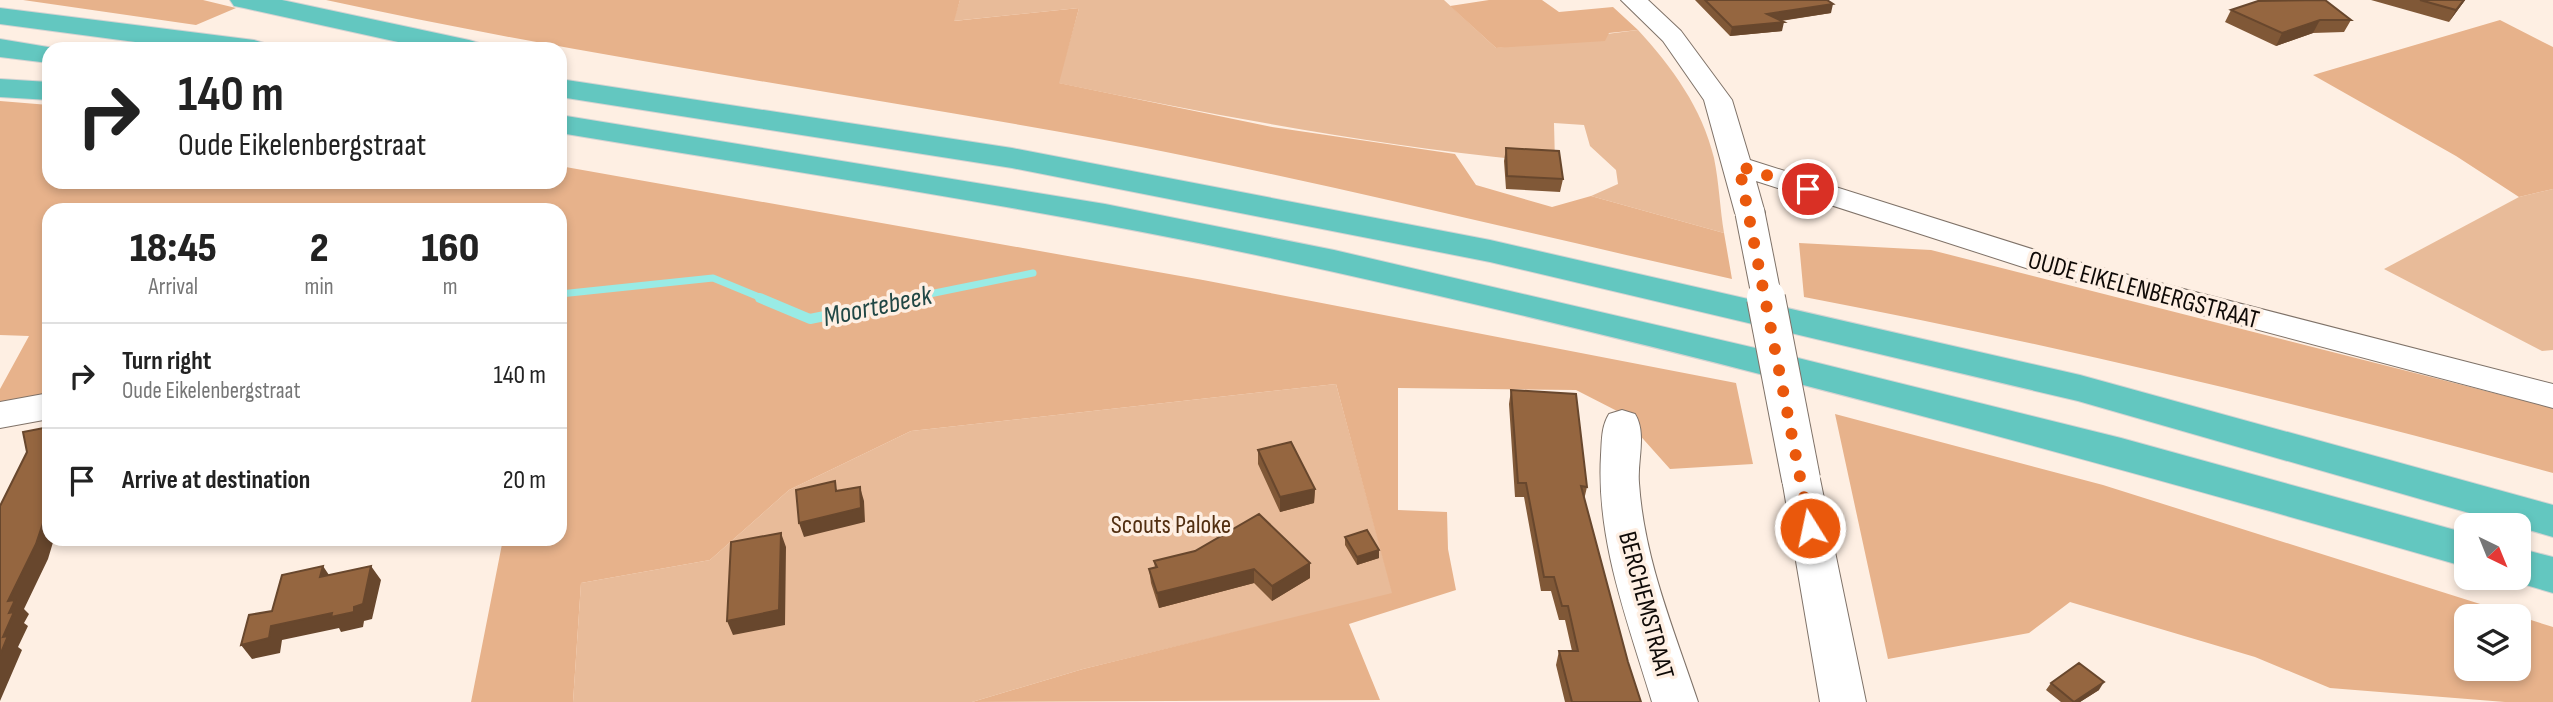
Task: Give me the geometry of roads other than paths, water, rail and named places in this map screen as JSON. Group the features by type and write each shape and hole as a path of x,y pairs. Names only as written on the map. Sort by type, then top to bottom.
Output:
{"highway":[{"path":"244,0 437,42"},
{"path":"3,14 204,42"},
{"path":"0,48 42,53"},
{"path":"567,67 740,97 783,121"},
{"path":"0,88 42,91"},
{"path":"567,90 783,121 1148,182 1504,254 2080,387 2553,521"},
{"path":"567,125 1105,214 1385,273 1798,370 2121,453 2454,547"},
{"path":"567,143 642,136"},
{"path":"2531,569 2553,575"}],"street":[{"path":"1633,0 1672,36 1718,100 1739,166 1751,213 1843,702"},
{"name":"OUDE EIKELENBERGSTRAAT","path":"1739,166 2040,262 2553,397"},
{"path":"3,420 42,408"},
{"name":"BERCHEMSTRAAT","path":"1622,423 1619,482 1630,561 1675,702"}],"waterway":[{"name":"Moortebeek","path":"905,299 1033,273"},
{"name":"Moortebeek","path":"567,293 713,278 764,299"},
{"name":"Moortebeek","path":"760,298 810,319 913,298"}],"park label":[{"name":"Scouts Paloke","path":"1171,524"}]}
